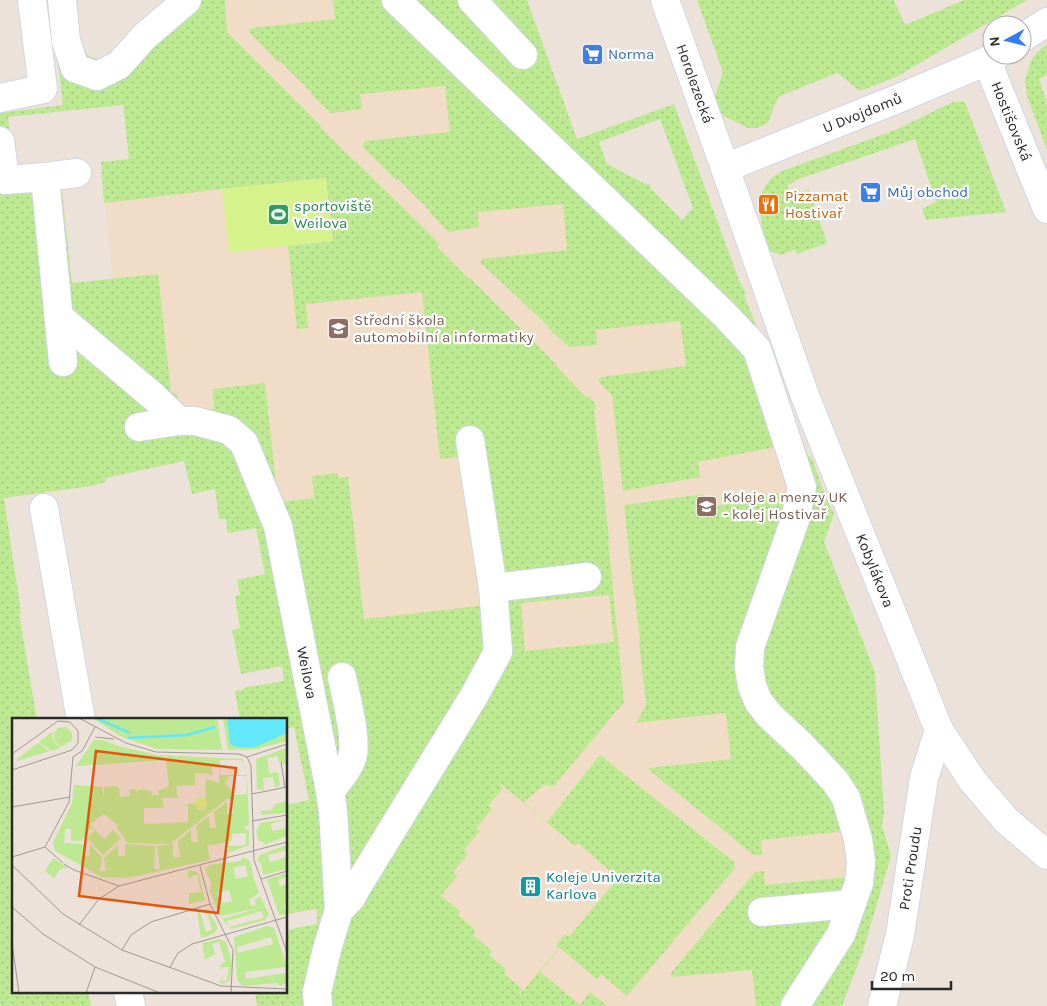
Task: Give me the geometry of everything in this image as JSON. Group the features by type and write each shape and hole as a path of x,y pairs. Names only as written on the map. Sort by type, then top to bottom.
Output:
{"street":[{"path":"0,98 43,89 32,0"},
{"path":"62,0 66,41 75,68 96,76 119,65 145,36 187,0"},
{"path":"396,0 724,314 757,349 802,487 794,520 750,647 749,667 752,686 758,701 769,715 835,781 846,798 858,839 861,862 860,883 840,934 795,1006"},
{"path":"472,0 523,55"},
{"name":"Horolezecká","path":"664,0 725,168"},
{"path":"1032,32 1047,22"},
{"name":"U Dvojdomů","path":"725,168 902,98 982,62"},
{"name":"Hostišovská","path":"995,65 1047,209"},
{"path":"0,140 5,180 77,174"},
{"name":"Kobylákova","path":"725,168 805,396 943,735 972,780 1006,820 1047,855"},
{"path":"45,177 63,362"},
{"path":"59,317 154,397 179,421"},
{"path":"139,427 179,421"},
{"name":"Weilova","path":"179,421 194,421 229,430 244,443 278,526 333,811 339,910 317,992 318,1006"},
{"name":"Weilova","path":"339,910 351,898 474,696 498,652 493,588 470,440"},
{"path":"44,508 81,718"},
{"path":"493,588 587,577"},
{"path":"330,790 346,770 355,746 342,678"},
{"name":"Proti Proudu","path":"882,1006 900,935 924,778 943,735"},
{"path":"762,912 851,904"}],"shaded area":[{"name":"Koleje a menzy UK - kolej Hostivař","path":"48,0 53,0 79,50 100,61 114,60 172,0 410,0 758,343 863,832 805,1006 257,1006 255,994 288,994 288,931 317,925 316,909 288,914 288,904 309,800 256,528 118,376 151,275 113,279 102,181 196,181 134,84 52,37"}],"green space":[{"path":"51,0 79,50 100,61 114,60 172,0 225,0 227,32 352,159 440,244 437,247 556,364 587,398 589,397 595,403 596,409 594,409 609,539 624,702 554,786 544,785 524,802 547,822 600,755 734,862 735,868 627,996 601,974 597,979 560,948 540,972 580,1005 590,992 607,1006 257,1006 255,994 288,994 288,930 317,924 317,909 288,914 288,805 309,800 294,727 288,728 288,718 240,718 235,691 284,681 282,666 241,674 232,630 240,628 235,596 240,595 237,580 265,574 256,528 228,533 226,519 219,519 215,489 192,494 184,461 106,478 106,482 91,486 4,498 21,613 19,614 37,718 12,718 12,994 88,994 91,1006 0,1006 0,113 63,105","holes":["123,105 129,159 101,162 104,203 326,178 333,241 288,246 297,329 308,328 306,304 422,292 440,459 468,456 480,606 364,619 348,477 338,478 338,473 312,476 314,498 278,502 265,383 213,389 214,409 180,413 177,393 171,392 158,274 72,283 61,182 14,171 8,117","609,595 614,642 525,651 521,603","500,783 575,846 578,843 618,878 569,937 565,934 556,945 559,948 520,994 522,989 504,974 507,970 489,955 492,951 473,935 476,930 458,915 460,911 441,896 457,876 453,872 468,854 464,850 480,831 476,828 492,809 488,806 503,788"]},
{"path":"333,0 527,0 577,139 674,104 739,280 746,294 744,295 834,514 824,542 875,673 884,813 882,826 891,856 863,951 842,1006 756,1006 752,970 671,977 671,973 755,872 764,871 765,885 850,877 846,831 761,840 762,855 754,855 649,770 649,768 731,759 726,713 636,723 646,705 624,505 704,494 707,508 790,491 781,446 698,462 700,477 623,491 612,395 598,381 601,377 686,366 680,321 596,330 597,345 569,347 480,262 482,259 567,250 563,204 478,212 479,227 449,232 398,179 396,180 362,146 365,141 450,132 445,86 360,94 362,109 331,113 249,32 251,28 335,19","holes":["660,119 693,208 682,220 651,189 650,184 647,185 607,164 599,142"]},
{"path":"697,0 894,0 905,25 964,0 1027,0 1001,15 982,15 982,26 896,77 860,91 837,73 778,97 768,123 757,128 748,128 724,116 713,102 723,72"},
{"path":"1047,44 1047,75 1039,79 1047,103 1047,150 1027,96 1025,80 1030,65 1032,65 1032,60 1037,52"},
{"path":"953,102 965,102 1006,212 926,220 922,209 936,202 915,139 796,180 787,185 790,192 799,189 801,192 809,189 827,243 797,254 795,250 781,255 770,251 763,235 760,210 763,190 771,178 782,171 893,131"},
{"name":"sportoviště Weilova","path":"326,178 333,241 229,252 222,189"}],"place":[{"name":"Norma","path":"592,54"},
{"name":"Můj obchod","path":"871,192"},
{"name":"Pizzamat Hostivař","path":"769,205"},
{"name":"sportoviště Weilova","path":"278,215"},
{"name":"Střední škola automobilní a informatiky","path":"338,329"},
{"name":"Koleje a menzy UK - kolej Hostivař","path":"707,506"},
{"name":"Koleje Univerzita Karlova","path":"530,886"}]}
